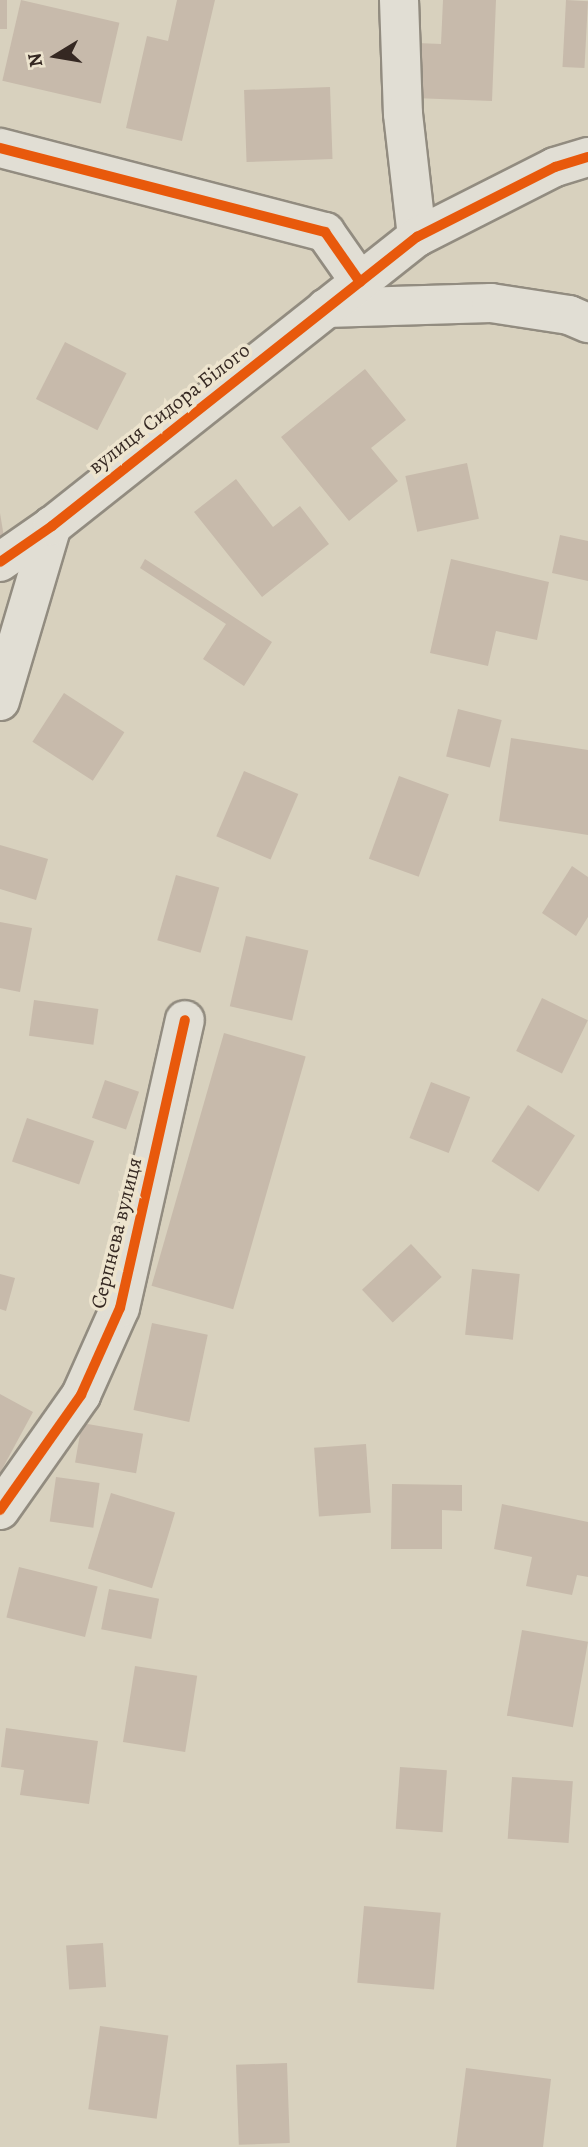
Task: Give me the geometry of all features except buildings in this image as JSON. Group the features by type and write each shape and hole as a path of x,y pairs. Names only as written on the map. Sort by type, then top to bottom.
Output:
{"street":[{"path":"398,0 403,114 417,237"},
{"path":"0,148 325,232 360,282"},
{"name":"вулиця Сидора Білого","path":"0,562 52,526 417,237 555,167 588,157"},
{"path":"326,308 491,303 569,315 588,323"},
{"path":"0,701 52,526"},
{"name":"Серпнева вулиця","path":"0,1510 81,1395 120,1308 185,1020"}],"cycle path":[{"path":"0,148 325,232 360,282"},
{"path":"0,562 52,526 417,237 555,167 588,157"},
{"path":"0,1510 81,1395 120,1308 185,1020"}]}
